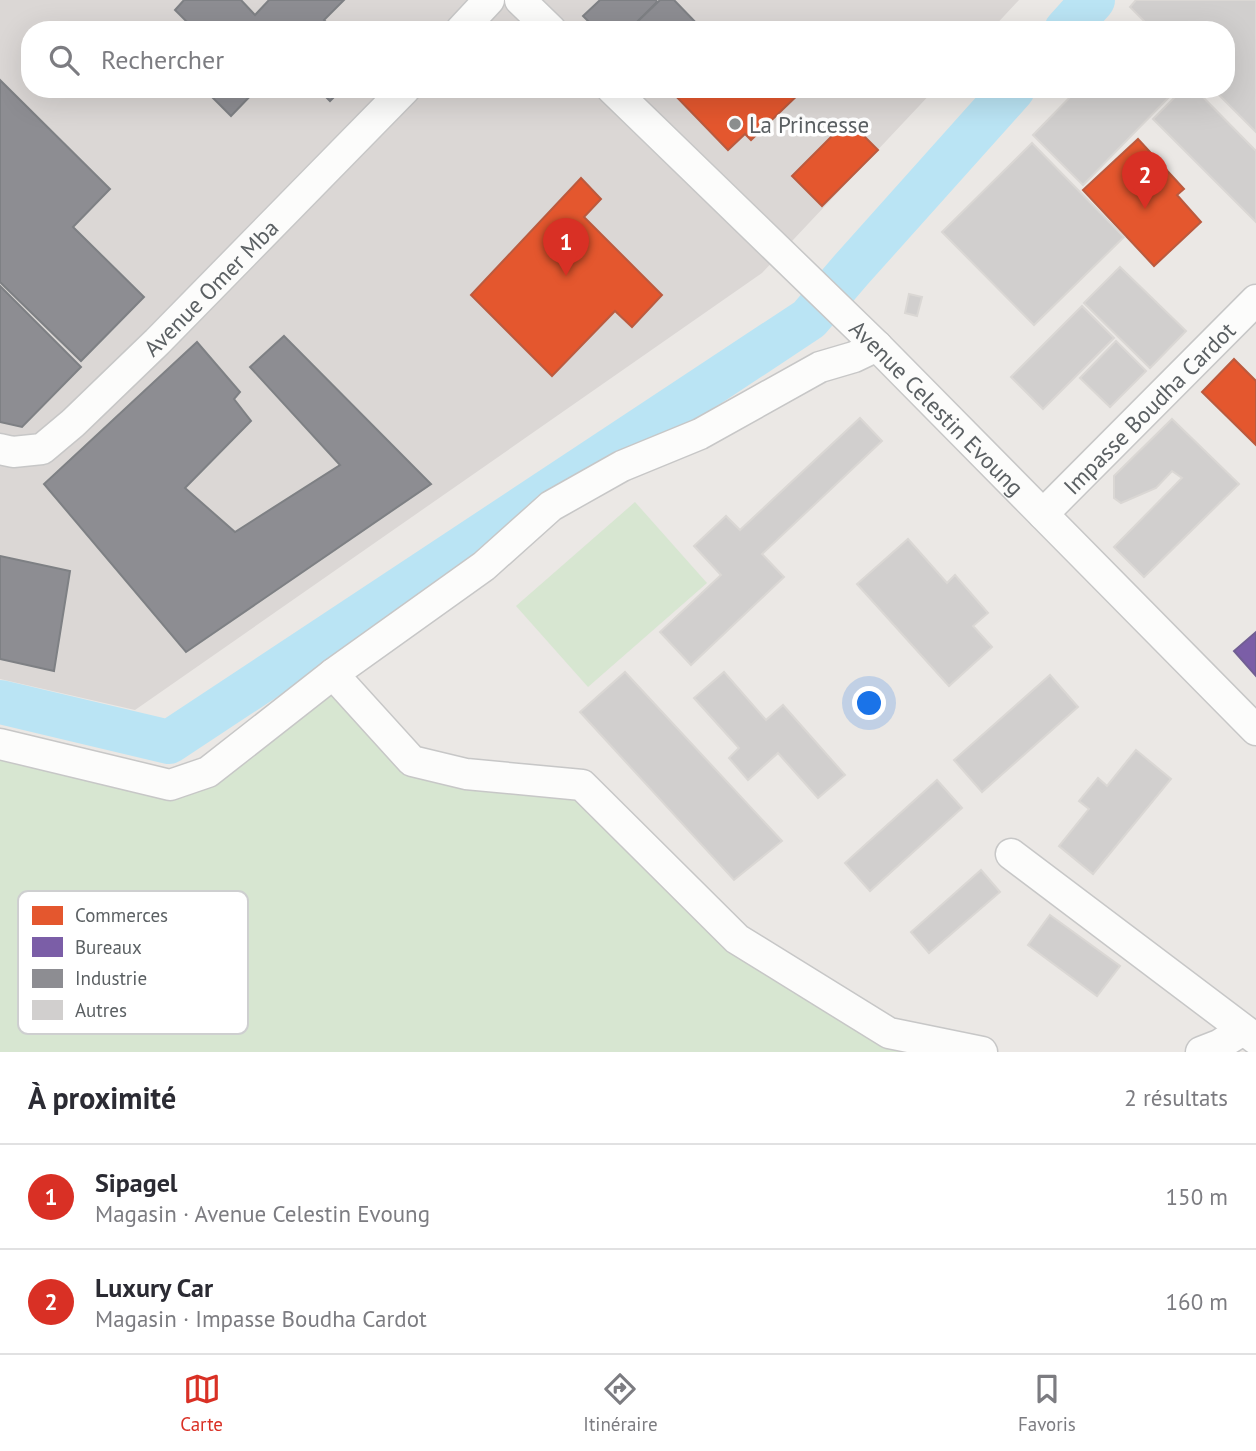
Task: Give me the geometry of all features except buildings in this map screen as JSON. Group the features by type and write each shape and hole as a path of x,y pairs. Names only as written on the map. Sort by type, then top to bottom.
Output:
{"street":[{"path":"469,21 489,0"},
{"path":"520,0 542,21"},
{"name":"Avenue Omer Mba","path":"0,449 13,452 43,449 74,423 396,98"},
{"name":"Avenue Celestin Evoung","path":"621,98 877,346 1256,730"},
{"name":"Impasse Boudha Cardot","path":"1043,514 1256,300"},
{"path":"0,744 170,785 208,772 333,674 484,566 551,506 622,466 701,434 820,367 877,346"},
{"path":"333,674 411,761 466,775 582,785 737,939 889,1033 982,1052"},
{"path":"1011,854 1250,1035"},
{"path":"1201,1052 1250,1035"}],"shaded area":[{"path":"0,0 1019,0 999,21 21,21 21,98 927,98 762,273 135,710 0,679"}],"green space":[{"path":"635,502 707,583 588,687 516,606"},
{"path":"333,674 412,761 582,785 737,939 889,1033 961,1052 0,1052 0,744 170,785"}],"waterway":[{"path":"1074,21 1093,0"},
{"path":"0,702 169,742 809,319 1005,98"}],"place":[{"name":"La Princesse","path":"735,124"},
{"name":"Luxury Car","path":"1145,209"},
{"name":"Sipagel","path":"566,276"}]}
